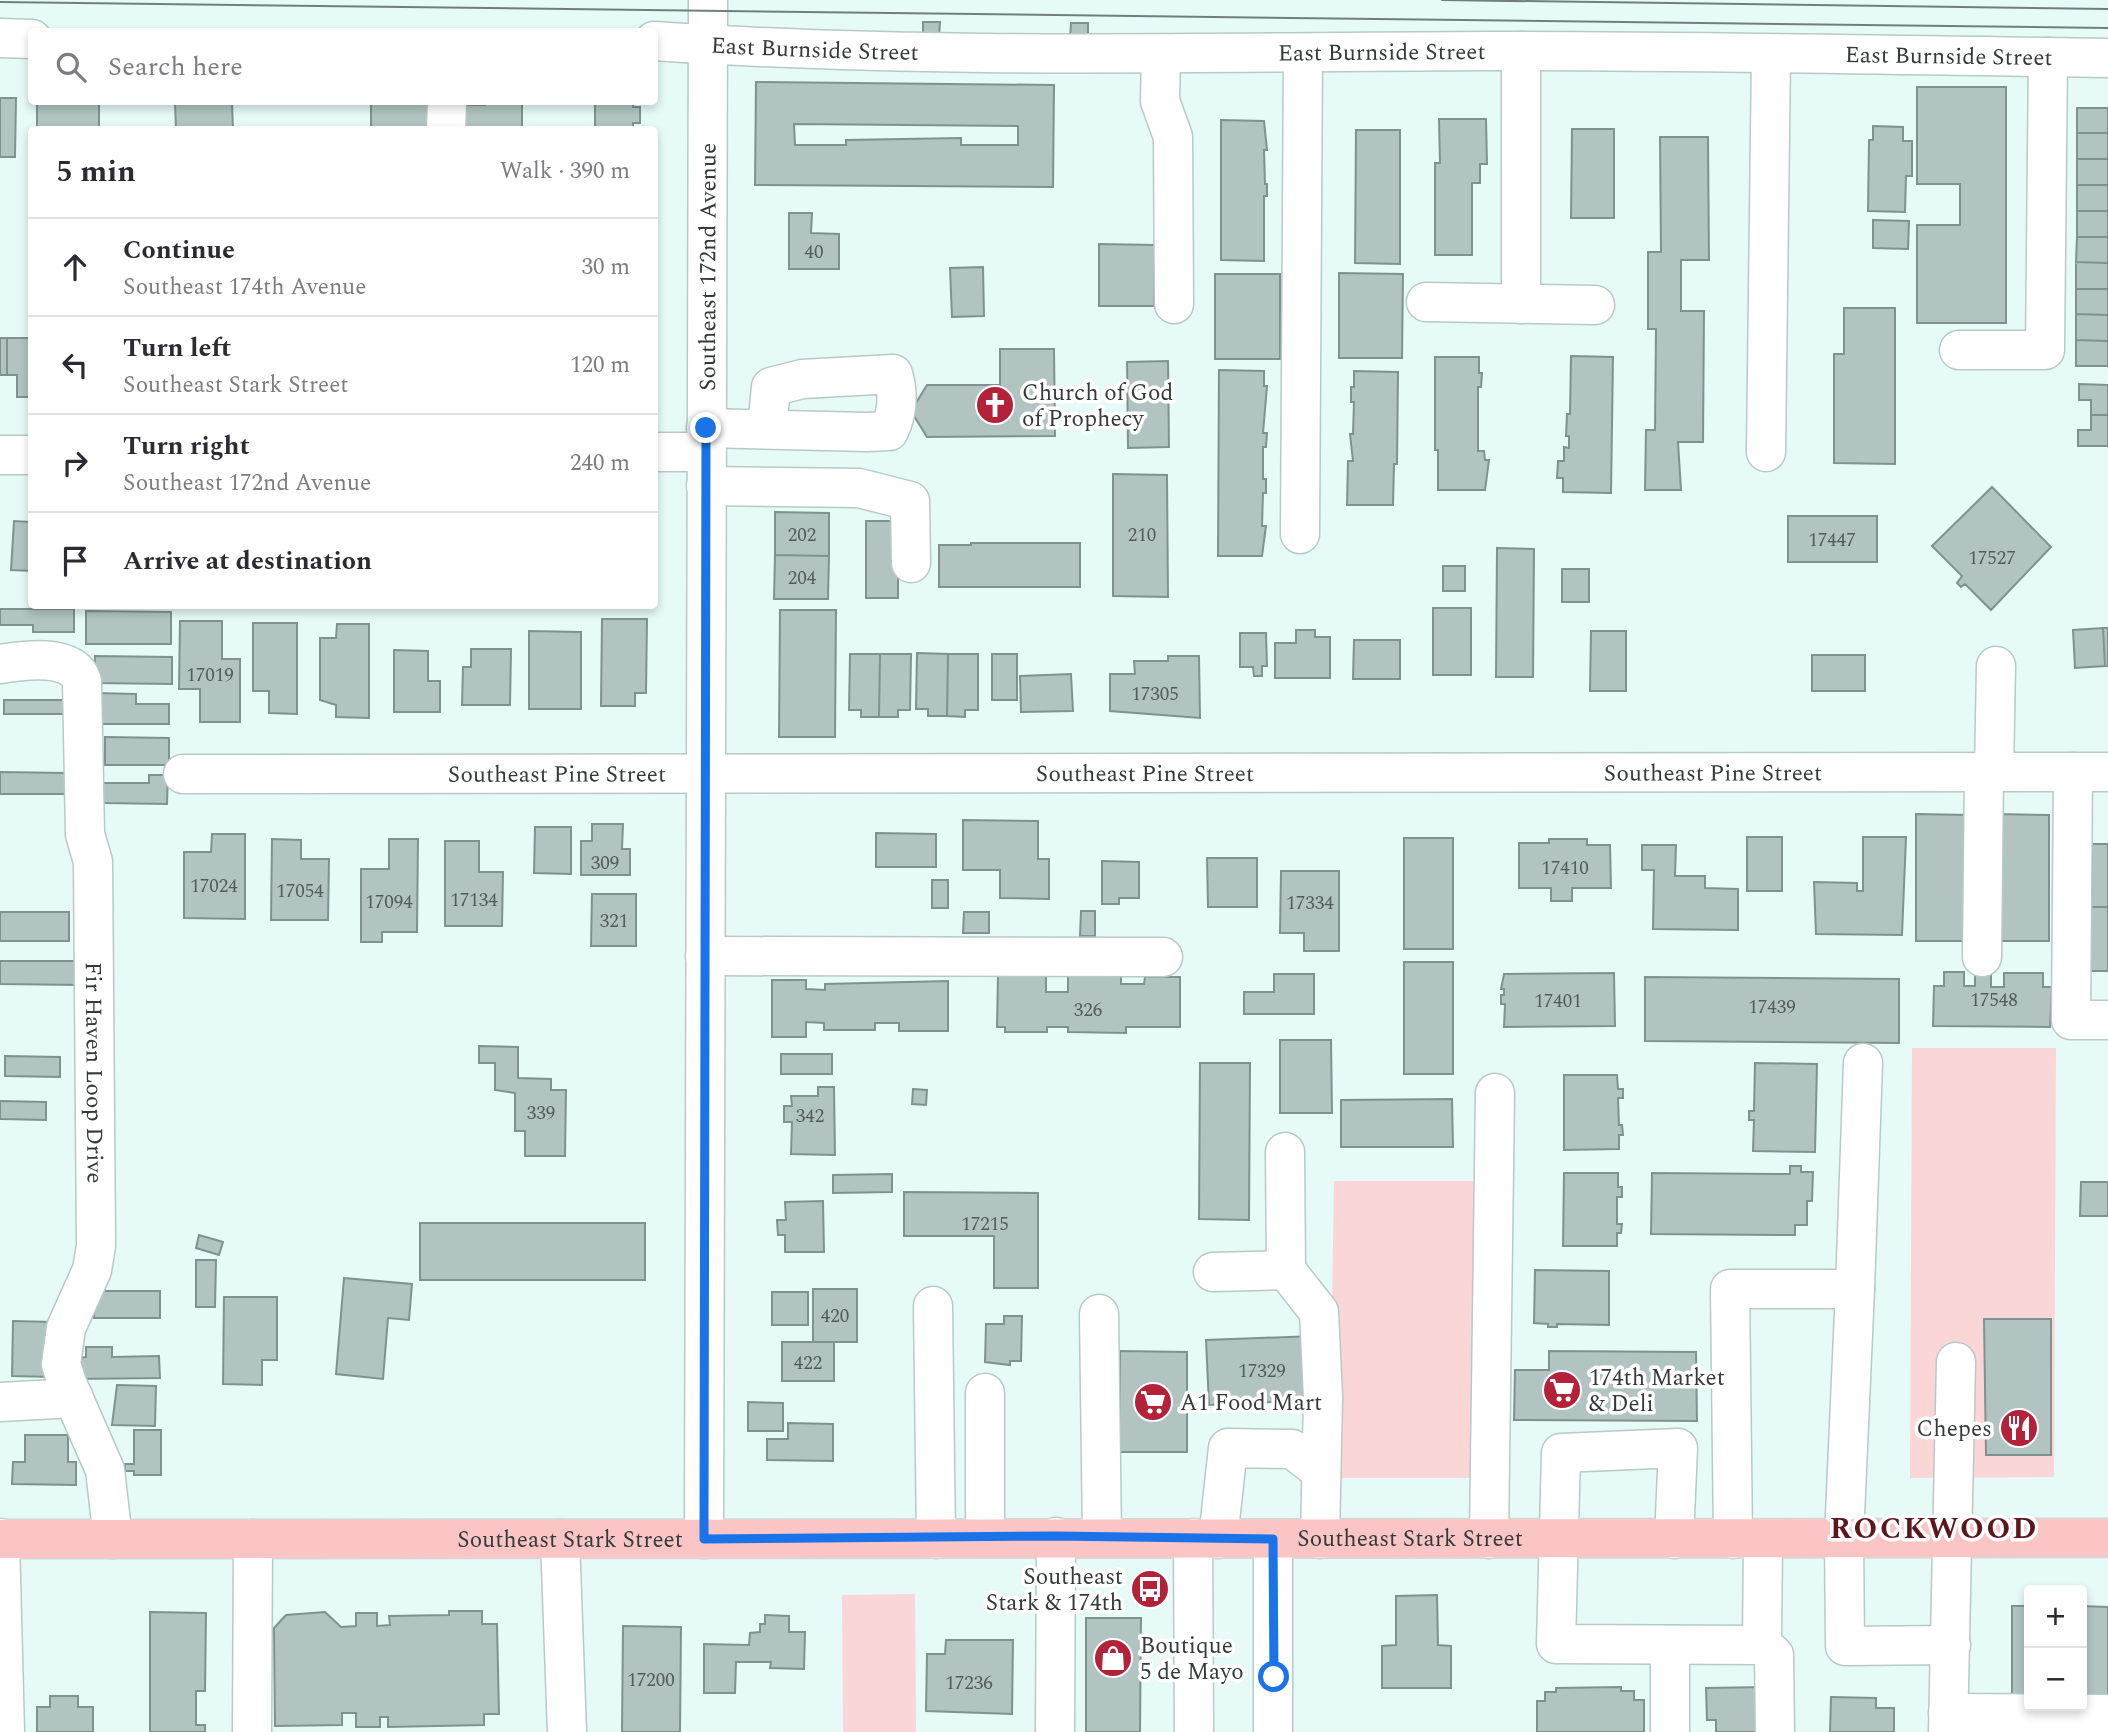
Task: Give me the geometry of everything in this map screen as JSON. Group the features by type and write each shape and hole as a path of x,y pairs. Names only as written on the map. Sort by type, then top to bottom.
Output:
{"main road":[{"name":"Southeast Stark Street","path":"0,1539 936,1539 1056,1536 1273,1539 2108,1538"}],"street":[{"name":"Southeast 172nd Avenue","path":"704,1539 708,0"},
{"path":"0,38 28,39"},
{"name":"East Burnside Street","path":"658,41 789,50 1161,54 1521,51 2108,58"},
{"path":"1521,51 1521,304"},
{"path":"1300,534 1303,53"},
{"path":"1161,54 1160,101 1173,137 1174,304"},
{"path":"1766,452 1771,54"},
{"path":"1959,350 2045,350 2048,57"},
{"path":"446,126 447,105"},
{"path":"1426,302 1595,305"},
{"path":"706,455 767,429"},
{"path":"658,452 706,455 910,501 911,563"},
{"path":"0,455 28,454"},
{"name":"Fir Haven Loop Drive","path":"0,664 56,662 74,669 82,681 85,834 93,862 96,1246 92,1270 62,1340 63,1374 106,1470 113,1539"},
{"path":"1982,957 1996,666"},
{"path":"2091,772 2071,1020 2108,1020"},
{"name":"Southeast Pine Street","path":"183,774 2091,772"},
{"path":"705,957 1163,957"},
{"path":"1863,1063 1844,1538 1845,1646 1951,1645"},
{"path":"1489,1539 1495,1093"},
{"path":"1285,1152 1286,1270 1319,1312 1320,1539"},
{"path":"1213,1272 1286,1270"},
{"path":"1762,1645 1748,1539 1730,1289 1855,1289"},
{"path":"933,1306 936,1539"},
{"path":"1099,1314 1102,1536"},
{"path":"1956,1362 1948,1723 2108,1714"},
{"path":"985,1393 985,1538"},
{"path":"0,1402 74,1398"},
{"path":"1194,1732 1205,1538 1228,1448 1292,1449 1321,1471"},
{"path":"1674,1539 1678,1448 1561,1453 1556,1644 1762,1645 1774,1655 1775,1732"},
{"path":"1055,1732 1056,1536"},
{"path":"0,1539 5,1732"},
{"path":"252,1732 253,1539"},
{"path":"560,1539 567,1732"},
{"path":"1273,1539 1273,1732"},
{"path":"1670,1645 1670,1732"}],"shaded area":[{"path":"1912,1048 2056,1048 2054,1477 1910,1478"},
{"path":"1334,1181 1481,1181 1480,1478 1336,1478 1332,1310"},
{"path":"915,1594 916,1732 843,1732 842,1595"}],"building":[{"path":"923,22 940,22 939,37 923,36"},
{"path":"1071,23 1088,23 1088,39 1070,39"},
{"path":"756,82 1054,85 1053,187 755,185","holes":["794,124 1018,126 1018,145 961,145 961,138 846,140 846,145 795,145"]},
{"path":"1917,87 2006,87 2006,323 1917,323 1917,225 1960,225 1960,184 1917,184"},
{"path":"0,98 16,98 15,157 0,157"},
{"path":"37,105 99,105 99,126 37,126"},
{"path":"175,105 232,105 233,126 176,126"},
{"path":"371,105 428,105 429,126 371,126"},
{"path":"465,105 522,105 522,126 465,126"},
{"path":"595,105 640,107 640,123 633,123 633,126 595,126"},
{"path":"2077,108 2108,108 2108,133 2077,133"},
{"path":"1439,119 1486,119 1487,164 1480,164 1480,183 1472,183 1472,255 1435,255 1435,163 1440,163"},
{"path":"1221,120 1264,121 1267,196 1264,196 1264,261 1221,260"},
{"path":"1873,126 1903,127 1903,141 1912,141 1912,176 1906,176 1905,212 1868,211 1869,140 1873,140"},
{"path":"1572,129 1614,129 1614,218 1571,218"},
{"path":"1356,130 1400,130 1400,264 1355,263"},
{"path":"2077,133 2108,133 2108,159 2077,159"},
{"path":"1660,137 1708,137 1709,260 1681,260 1681,311 1704,311 1703,442 1678,442 1681,490 1645,490 1646,430 1655,430 1656,329 1648,329 1648,252 1661,252"},
{"path":"2077,159 2108,159 2108,185 2077,185"},
{"path":"2077,185 2108,185 2108,211 2077,211"},
{"path":"2077,211 2108,211 2108,237 2077,237"},
{"path":"789,213 812,213 811,233 839,234 839,269 789,269"},
{"path":"1873,220 1909,221 1908,249 1873,248"},
{"path":"2077,237 2108,237 2108,263 2076,262"},
{"path":"1099,244 1155,245 1154,306 1099,306"},
{"path":"2076,262 2108,263 2108,289 2076,289"},
{"path":"983,267 984,316 952,317 950,268"},
{"path":"1339,273 1403,274 1402,358 1339,358"},
{"path":"1215,274 1280,274 1280,359 1215,359"},
{"path":"2076,289 2108,289 2108,315 2076,314"},
{"path":"1844,308 1895,308 1895,464 1834,463 1834,354 1844,354"},
{"path":"2076,314 2108,315 2108,341 2076,340"},
{"path":"0,338 7,338 7,375 0,375"},
{"path":"7,338 28,338 28,397 17,397 17,375 7,375"},
{"path":"2076,340 2108,341 2108,366 2076,366"},
{"path":"1000,349 1054,349 1055,436 927,437 911,411 927,385 1000,385"},
{"path":"1571,356 1613,357 1611,493 1563,492 1563,478 1557,478 1558,461 1564,461 1564,447 1569,448 1569,436 1566,436 1567,414 1570,414"},
{"path":"1435,357 1479,357 1479,373 1482,373 1481,387 1478,387 1478,451 1484,451 1485,460 1489,460 1485,490 1438,490"},
{"path":"1168,361 1169,447 1128,448 1127,362"},
{"path":"1219,370 1264,371 1264,386 1267,386 1263,433 1267,433 1266,447 1263,447 1266,493 1263,493 1262,526 1266,526 1262,556 1218,556"},
{"path":"1354,371 1398,372 1397,464 1394,464 1393,505 1347,505 1348,461 1353,461 1350,434 1353,434 1354,402 1351,402 1351,387 1354,387"},
{"path":"2079,384 2108,385 2108,415 2091,415 2091,400 2079,400"},
{"path":"2091,415 2108,415 2108,446 2078,446 2078,430 2091,430"},
{"path":"1113,474 1167,475 1168,597 1113,596"},
{"path":"1992,487 2051,547 1991,610 1965,584 1961,587 1957,583 1962,576 1932,546"},
{"path":"775,512 829,513 829,556 775,555"},
{"path":"1788,516 1877,516 1877,562 1788,562"},
{"path":"14,521 28,522 28,571 11,570"},
{"path":"866,521 898,521 898,598 866,598"},
{"path":"1080,543 1080,587 939,587 939,545"},
{"path":"1497,548 1534,549 1533,677 1496,677"},
{"path":"775,555 829,556 828,599 774,599"},
{"path":"1443,566 1465,566 1465,591 1443,591"},
{"path":"1562,569 1589,569 1589,602 1562,602"},
{"path":"1433,608 1471,608 1471,675 1433,675"},
{"path":"0,609 74,609 74,632 33,632 33,625 0,625"},
{"path":"780,610 836,610 835,737 779,737"},
{"path":"86,611 171,612 171,644 86,644"},
{"path":"602,619 647,619 646,693 635,693 635,706 601,706"},
{"path":"180,621 222,621 222,659 240,659 240,722 200,722 200,689 179,689"},
{"path":"253,623 297,623 297,714 269,713 269,691 253,691"},
{"path":"337,624 369,624 369,718 336,717 336,705 320,700 320,638 336,638"},
{"path":"2103,628 2105,666 2075,668 2073,630"},
{"path":"2103,628 2108,628 2108,666 2105,666"},
{"path":"1296,630 1315,630 1315,637 1330,637 1330,678 1275,678 1275,643 1296,643"},
{"path":"529,631 581,632 581,709 529,709"},
{"path":"1591,631 1626,631 1626,691 1590,691"},
{"path":"1240,633 1266,633 1267,666 1262,666 1262,676 1254,676 1253,667 1240,667"},
{"path":"1354,640 1400,640 1400,679 1353,679"},
{"path":"471,649 511,649 510,705 462,705 463,667 471,667"},
{"path":"394,650 428,651 428,681 440,681 440,712 394,712"},
{"path":"917,653 948,654 947,716 928,716 928,709 916,709"},
{"path":"850,654 880,654 879,717 861,717 861,710 849,710"},
{"path":"880,654 911,654 910,710 898,710 898,717 879,717"},
{"path":"948,654 978,654 978,710 965,710 965,717 947,716"},
{"path":"992,654 1017,654 1017,700 992,700"},
{"path":"1812,655 1865,655 1865,691 1812,691"},
{"path":"95,656 172,657 172,684 94,683"},
{"path":"1168,656 1199,656 1200,718 1110,711 1110,674 1135,674 1134,661 1168,661"},
{"path":"1071,674 1073,711 1021,712 1020,676"},
{"path":"93,693 136,694 136,704 169,704 169,724 93,724"},
{"path":"4,700 69,700 69,714 4,714"},
{"path":"105,737 169,738 169,765 105,765"},
{"path":"0,772 66,773 66,794 0,794"},
{"path":"149,775 168,775 167,804 103,803 103,783 149,783"},
{"path":"1916,814 1970,815 1970,941 1916,941"},
{"path":"1995,814 2049,815 2049,941 1995,941"},
{"path":"963,820 1038,821 1038,859 1049,859 1049,899 1000,898 1000,870 963,870"},
{"path":"592,824 623,824 622,849 630,849 630,875 581,875 581,841 592,841"},
{"path":"535,827 571,827 571,874 534,873"},
{"path":"876,833 936,834 936,867 876,867"},
{"path":"212,834 245,834 245,919 184,918 184,852 211,852"},
{"path":"1747,837 1782,837 1782,891 1747,891"},
{"path":"1863,837 1906,837 1902,935 1816,934 1814,882 1857,883 1857,891 1863,891"},
{"path":"1404,838 1453,838 1453,949 1404,949"},
{"path":"272,839 301,840 301,859 329,859 328,920 271,920"},
{"path":"389,839 418,839 417,932 382,932 382,942 361,942 361,869 389,869"},
{"path":"1549,839 1587,839 1587,845 1610,845 1611,888 1572,888 1572,901 1551,901 1551,888 1519,888 1519,843 1549,843"},
{"path":"445,841 479,841 479,872 503,872 502,926 445,926"},
{"path":"2092,844 2108,844 2108,907 2091,907"},
{"path":"1642,845 1676,845 1675,876 1705,876 1705,888 1738,889 1738,930 1653,929 1654,870 1642,870"},
{"path":"1207,858 1257,858 1257,907 1208,907"},
{"path":"1102,861 1139,862 1139,898 1119,898 1119,904 1102,904"},
{"path":"1281,871 1339,871 1339,951 1304,951 1304,933 1280,933"},
{"path":"932,880 948,880 948,908 932,908"},
{"path":"592,894 636,894 636,946 591,946"},
{"path":"2091,907 2108,907 2108,971 2090,971"},
{"path":"1081,911 1095,911 1095,936 1080,936"},
{"path":"0,912 69,912 69,941 0,941"},
{"path":"964,912 989,912 989,933 963,933"},
{"path":"0,961 79,961 79,985 0,984"},
{"path":"1404,962 1453,962 1453,1074 1404,1074"},
{"path":"1944,972 1964,972 1964,986 1975,986 1975,973 1991,973 1991,987 2004,987 2004,973 2043,973 2043,987 2052,987 2050,1027 1933,1026 1934,986 1944,986"},
{"path":"1614,973 1615,1026 1504,1027 1505,1004 1501,1004 1501,995 1504,995 1504,989 1501,989 1504,974"},
{"path":"1274,974 1314,974 1314,1014 1244,1014 1244,992 1274,992"},
{"path":"1068,975 1121,976 1121,984 1144,984 1145,977 1180,977 1180,1027 1126,1027 1126,1033 1068,1032 1068,1027 1047,1027 1047,1032 1005,1032 1005,1027 997,1027 998,976 1046,976 1046,992 1068,992"},
{"path":"1645,977 1899,979 1899,1043 1645,1041"},
{"path":"772,980 806,980 806,989 825,990 825,984 948,981 948,1031 899,1031 899,1023 875,1023 875,1030 824,1030 824,1023 806,1022 806,1037 772,1037"},
{"path":"1280,1040 1331,1040 1332,1113 1280,1113"},
{"path":"479,1046 518,1047 518,1078 551,1079 551,1090 566,1090 565,1156 525,1156 525,1131 515,1131 515,1093 495,1090 495,1063 479,1063"},
{"path":"781,1054 832,1054 832,1074 781,1074"},
{"path":"5,1056 60,1057 60,1077 5,1076"},
{"path":"1200,1063 1250,1063 1249,1220 1199,1219"},
{"path":"1755,1063 1817,1064 1815,1152 1753,1151 1754,1120 1749,1120 1749,1111 1754,1111"},
{"path":"1564,1075 1617,1075 1618,1089 1623,1089 1623,1098 1618,1098 1619,1125 1622,1125 1623,1135 1619,1135 1619,1149 1564,1150"},
{"path":"818,1087 834,1087 835,1155 791,1154 792,1122 784,1122 784,1106 792,1106 791,1096 818,1096"},
{"path":"913,1089 927,1090 926,1105 912,1104"},
{"path":"1452,1099 1453,1147 1341,1147 1341,1100"},
{"path":"0,1101 46,1102 46,1120 0,1119"},
{"path":"1790,1166 1801,1166 1801,1172 1813,1172 1812,1201 1807,1201 1807,1225 1795,1225 1795,1235 1651,1234 1652,1173 1790,1174"},
{"path":"1564,1173 1618,1173 1618,1187 1622,1187 1622,1197 1617,1197 1617,1224 1622,1224 1621,1233 1617,1233 1617,1246 1563,1246"},
{"path":"892,1174 892,1192 833,1193 833,1175"},
{"path":"2081,1182 2108,1182 2108,1216 2080,1216"},
{"path":"904,1192 1038,1193 1038,1288 994,1288 994,1236 904,1236"},
{"path":"823,1201 824,1252 785,1252 785,1235 778,1235 777,1220 786,1220 785,1202"},
{"path":"420,1223 645,1223 645,1280 420,1280"},
{"path":"199,1235 223,1242 219,1255 196,1248"},
{"path":"196,1260 216,1260 215,1307 196,1307"},
{"path":"1535,1270 1609,1271 1609,1325 1557,1324 1557,1327 1548,1327 1548,1324 1534,1323"},
{"path":"344,1278 412,1284 409,1320 388,1318 383,1379 336,1374"},
{"path":"813,1289 857,1289 857,1342 813,1342"},
{"path":"94,1291 160,1291 160,1318 94,1318"},
{"path":"772,1292 808,1292 808,1325 772,1325"},
{"path":"224,1297 277,1297 277,1360 262,1360 262,1385 223,1384"},
{"path":"1004,1316 1022,1316 1021,1361 1010,1361 1010,1365 985,1362 986,1324 1004,1324"},
{"path":"1984,1319 2051,1319 2051,1455 1986,1455"},
{"path":"13,1321 53,1322 52,1377 12,1376"},
{"path":"1314,1336 1317,1400 1209,1405 1206,1340"},
{"path":"782,1342 834,1342 834,1381 782,1381"},
{"path":"86,1347 112,1347 112,1357 159,1356 160,1378 74,1379 74,1358 86,1357"},
{"name":"A1 Food Mart","path":"1120,1351 1187,1352 1187,1452 1120,1452"},
{"path":"1549,1351 1696,1352 1697,1421 1514,1420 1515,1370 1549,1370"},
{"path":"117,1385 156,1386 155,1426 112,1425"},
{"path":"748,1402 783,1403 783,1431 748,1431"},
{"path":"788,1423 833,1424 833,1461 767,1460 767,1439 788,1439"},
{"path":"134,1430 161,1430 161,1475 134,1475 134,1471 125,1471 125,1464 134,1464"},
{"path":"25,1435 68,1435 68,1462 76,1462 76,1485 12,1484 13,1462 25,1462"},
{"path":"1437,1595 1438,1645 1451,1646 1451,1688 1382,1688 1382,1646 1396,1645 1396,1596"},
{"path":"2012,1606 2024,1606 2024,1709 2012,1709"},
{"path":"2087,1606 2108,1607 2108,1709 2087,1709"},
{"path":"449,1611 482,1611 482,1624 497,1624 499,1714 484,1714 484,1725 388,1727 388,1717 380,1717 380,1727 356,1727 356,1713 342,1713 342,1725 275,1726 274,1628 286,1615 325,1612 341,1627 356,1626 356,1613 377,1613 377,1626 390,1625 389,1616 449,1615"},
{"path":"150,1612 206,1613 205,1691 196,1691 196,1725 205,1725 205,1732 150,1732"},
{"path":"765,1615 789,1616 789,1632 805,1632 804,1669 770,1668 771,1662 736,1662 735,1693 704,1693 704,1644 749,1645 750,1633 760,1632 760,1624 765,1624"},
{"path":"1086,1618 1141,1618 1140,1732 1086,1732"},
{"path":"623,1626 681,1627 680,1732 622,1732"},
{"path":"946,1640 1013,1640 1012,1714 926,1711 927,1654 945,1654"},
{"path":"1621,1687 1621,1691 1634,1691 1634,1700 1644,1700 1644,1732 1537,1732 1537,1701 1545,1701 1545,1692 1556,1692 1556,1688"},
{"path":"1766,1687 1757,1732 1716,1732 1716,1720 1707,1720 1706,1688"},
{"path":"50,1696 78,1696 78,1707 93,1707 93,1732 37,1732 37,1707 50,1707"},
{"path":"1831,1697 1876,1698 1876,1708 1894,1708 1894,1732 1830,1732"}],"tram line":[{"path":"1442,0 2108,9"},
{"path":"0,2 2108,28"}],"place":[{"name":"Church of God of Prophecy","path":"995,405"},
{"name":"174th Market & Deli","path":"1562,1390"},
{"name":"A1 Food Mart","path":"1153,1402"},
{"name":"Chepes","path":"2019,1428"},
{"name":"Southeast Stark & 174th","path":"1150,1589"},
{"name":"Boutique 5 de Mayo","path":"1113,1658"}],"district":[{"name":"ROCKWOOD","path":"1934,1528"}],"route":[{"path":"706,428 704,1539 1102,1536 1273,1539 1274,1677"}]}
